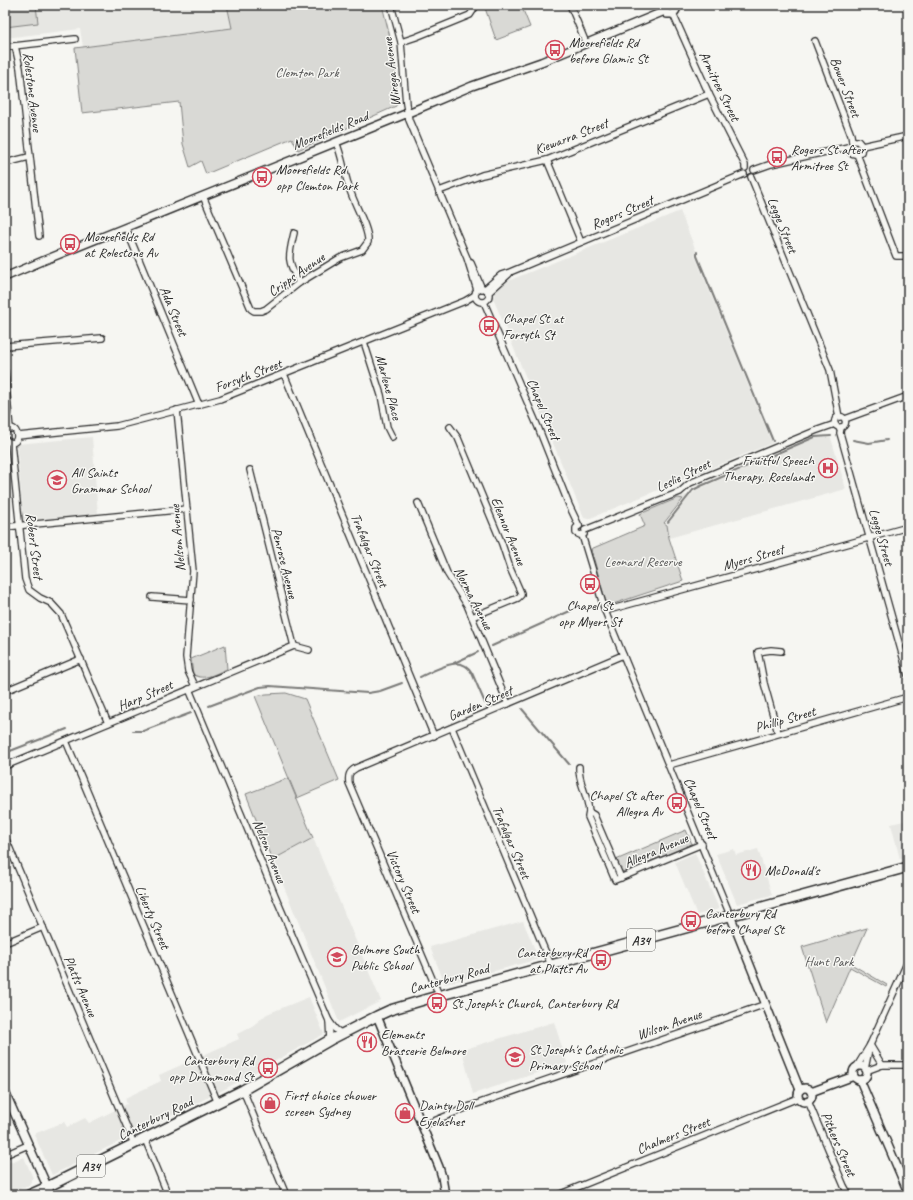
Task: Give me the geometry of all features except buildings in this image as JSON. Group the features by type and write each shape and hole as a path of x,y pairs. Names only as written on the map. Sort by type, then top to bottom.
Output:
{"highway":[{"name":"Canterbury Road","path":"29,1195 49,1191 134,1144 243,1090 330,1040 396,1008 908,866"}],"main road":[{"name":"Moorefields Road","path":"5,277 472,86 541,62 666,8"},
{"path":"666,8 669,14 676,8"},
{"name":"Chapel Street","path":"730,915 766,1004 799,1094"},
{"path":"377,1016 442,1177 445,1195"},
{"path":"811,1092 811,1098 808,1101 802,1102 799,1094 806,1089 811,1092 857,1078 866,1077 866,1070 862,1067 856,1068 854,1072 857,1078 908,1192"},
{"path":"5,1092 49,1191"}],"street":[{"name":"Wirega Avenue","path":"391,5 401,42 408,113"},
{"path":"401,42 470,15 474,9 474,5"},
{"path":"570,5 586,43"},
{"name":"Armitree Street","path":"676,8 709,94 730,134 745,165 745,168"},
{"path":"5,47 75,39"},
{"name":"Bower Street","path":"816,41 852,135 852,141"},
{"name":"Rolestone Avenue","path":"15,46 20,68 39,236"},
{"name":"Kiewarra Street","path":"439,191 482,175 547,160 709,94"},
{"path":"408,113 409,120 481,291 488,298 484,302 478,301 481,291 476,273"},
{"path":"862,146 908,136"},
{"path":"754,170 754,175 747,178 743,171 745,168 750,167 754,170 771,164 848,147 852,141 858,141 862,146 861,152 857,154 851,153 848,147"},
{"name":"Cripps Avenue","path":"203,196 252,310 258,312 266,309 299,283 340,258 362,250 368,242 367,233 348,186 343,162 336,142"},
{"path":"857,154 896,256 908,256"},
{"path":"5,163 29,157"},
{"path":"547,160 581,242"},
{"name":"Rogers Street","path":"481,291 503,274 744,174"},
{"name":"Legge Street","path":"751,177 830,370 839,417"},
{"name":"Ada Street","path":"126,228 199,405"},
{"path":"294,233 289,262 299,283"},
{"path":"467,258 480,279 485,282 496,279"},
{"name":"Rogers Street","path":"481,291 510,272"},
{"name":"Forsyth Street","path":"18,436 116,426 220,399 466,301 481,291"},
{"name":"Chapel Street","path":"484,302 538,427 569,506 579,526 576,528 577,534 584,532 605,611 730,915"},
{"path":"5,346 102,338"},
{"name":"Marlene Place","path":"364,342 381,395 387,427 392,437"},
{"path":"5,372 7,431 14,430 18,436 16,440 11,443 5,440"},
{"name":"Trafalgar Street","path":"284,374 434,736"},
{"path":"845,419 845,424 841,427 835,424 835,420 839,417 845,419 908,396"},
{"name":"Nelson Avenue","path":"177,410 193,571 186,656 192,688 277,900 329,1021 335,1029 342,1034"},
{"name":"Leslie Street","path":"584,532 680,492 690,483 835,424"},
{"name":"Eleanor Avenue","path":"450,427 461,445 521,592 520,597 472,618"},
{"name":"Legge Street","path":"841,427 840,433 908,675"},
{"path":"908,437 908,442"},
{"name":"Robert Street","path":"11,443 25,579 29,590 40,598 51,603 61,614 108,723"},
{"name":"Penrose Avenue","path":"250,470 294,646"},
{"name":"Norma Avenue","path":"418,503 447,573 463,598 472,618 508,704"},
{"path":"5,527 187,509"},
{"name":"Myers Street","path":"605,611 908,527"},
{"path":"152,597 191,600"},
{"path":"294,646 309,650"},
{"name":"Harp Street","path":"5,766 294,646"},
{"path":"778,733 764,683 758,652 771,650 781,651"},
{"name":"Garden Street","path":"348,776 350,772 356,768 623,655"},
{"path":"5,691 81,659"},
{"name":"Phillip Street","path":"669,765 908,697"},
{"name":"Trafalgar Street","path":"452,728 551,965"},
{"name":"Liberty Street","path":"66,741 218,1103"},
{"name":"Allegra Avenue","path":"579,767 579,777 588,800 589,812 594,815 618,879 702,844"},
{"name":"Victory Street","path":"348,776 349,783 439,995"},
{"name":"Platts Avenue","path":"5,836 134,1144"},
{"path":"5,943 43,927"},
{"path":"856,1068 870,1045 908,961"},
{"name":"Wilson Avenue","path":"422,1126 468,1107 766,1004"},
{"name":"Nelson Avenue","path":"329,1021 330,1040"},
{"path":"870,1045 882,1064"},
{"path":"870,1045 866,1070 882,1064 908,1065"},
{"path":"243,1090 286,1195"},
{"name":"Chalmers Street","path":"558,1195 799,1094"},
{"name":"Pithers Street","path":"808,1101 848,1195"},
{"path":"145,1139 168,1195"},
{"path":"5,1155 28,1145"}],"shaded area":[{"path":"5,5 227,5 232,28 83,47 80,29 5,38"},
{"path":"680,211 696,251 695,256 772,443 588,519 584,518 493,298 495,292 503,283"},
{"name":"All Saints Grammar School","path":"92,437 98,515 23,522 17,444"},
{"path":"816,438 831,438 846,489 669,538 667,525 687,500 678,498 685,495 690,496 696,490"},
{"path":"908,820 908,857 900,859 891,824"},
{"name":"Belmore South Public School","path":"313,838 381,1001 339,1022 273,860"},
{"path":"734,849 736,855 758,849 772,895 737,904 716,854"},
{"path":"695,853 719,909 697,915 675,862"},
{"path":"523,921 539,959 445,984 430,947"},
{"path":"309,997 324,1034 223,1090 52,1175 34,1134 64,1122 67,1127 85,1118 89,1123 127,1104 125,1098 161,1081 159,1075 239,1039 237,1034 251,1027 267,1014"},
{"name":"St Joseph's Catholic Primary School","path":"554,1022 567,1063 473,1094 462,1050"},
{"path":"24,1157 33,1178 29,1185 5,1195 5,1164"}],"green space":[{"path":"5,5 36,5 38,23 5,27"},
{"name":"Clemton Park","path":"227,5 382,5 394,53 396,106 298,150 292,138 206,174 201,161 190,167 183,144 179,102 82,113 75,48 232,28"},
{"path":"484,5 521,5 530,27 496,40"},
{"name":"Leonard Reserve","path":"678,498 683,499 664,523 667,525 669,538 683,581 607,606 591,549 645,526 640,514"},
{"path":"225,645 227,669 206,677 193,674 191,659"},
{"path":"286,693 305,699 339,780 297,798 255,696"},
{"path":"288,778 313,838 272,860 246,794"},
{"path":"686,830 692,844 625,872 621,871 616,860"},
{"name":"Hunt Park","path":"867,928 851,964 887,985 886,987 850,967 826,1023 802,947"}],"waterway":[{"path":"697,252 697,256 773,441"},
{"path":"668,522 693,490 815,437 831,436"},
{"path":"853,440 869,443 887,440"},
{"path":"492,646 570,611"},
{"path":"454,663 478,652"},
{"path":"420,677 441,667 461,664 467,667 472,673 485,703"},
{"path":"209,706 260,687 270,686 368,693 380,691 402,683"},
{"path":"522,709 569,764"},
{"path":"133,731 143,731 191,713"},
{"path":"5,753 67,729"}],"place":[{"name":"Moorefields Rd before Glamis St","path":"555,50"},
{"name":"Rogers St after Armitree St","path":"777,157"},
{"name":"Moorefields Rd opp Clemton Park","path":"262,177"},
{"name":"Moorefields Rd at Rolestone Av","path":"70,244"},
{"name":"Chapel St at Forsyth St","path":"489,326"},
{"name":"Fruitful Speech Therapy, Roselands","path":"828,468"},
{"name":"All Saints Grammar School","path":"57,480"},
{"name":"Chapel St opp Myers St","path":"590,584"},
{"name":"Chapel St after Allegra Av","path":"677,803"},
{"name":"McDonald's","path":"751,870"},
{"name":"Canterbury Rd before Chapel St","path":"691,921"},
{"name":"Belmore South Public School","path":"337,957"},
{"name":"Canterbury Rd at Platts Av","path":"601,960"},
{"name":"St Joseph's Church, Canterbury Rd","path":"437,1003"},
{"name":"Elements Brasserie Belmore","path":"367,1042"},
{"name":"St Joseph's Catholic Primary School","path":"515,1057"},
{"name":"Canterbury Rd opp Drummond St","path":"268,1068"},
{"name":"First choice shower screen Sydney","path":"270,1103"},
{"name":"Dainty Doll Eyelashes","path":"405,1113"}]}
